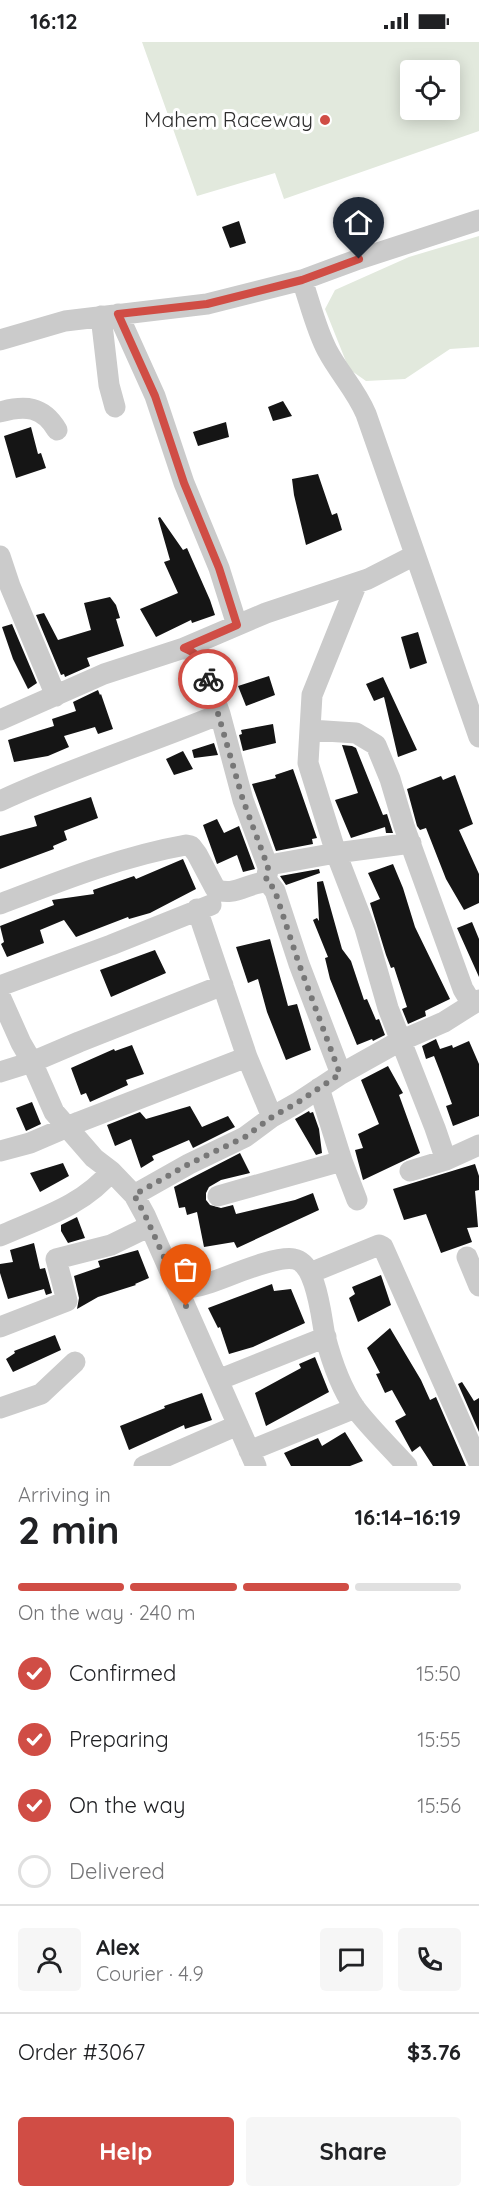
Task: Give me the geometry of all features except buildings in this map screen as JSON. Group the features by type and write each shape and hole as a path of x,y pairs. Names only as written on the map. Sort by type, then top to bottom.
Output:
{"street":[{"path":"0,340 65,321 207,304 302,280 479,220"},
{"path":"302,280 326,347 339,371 354,390 366,414 479,737"},
{"path":"110,315 109,385 115,407"},
{"path":"110,315 155,396 184,483 219,568 237,625"},
{"path":"0,412 29,407 47,416 57,430"},
{"path":"0,720 104,674 184,648 266,613 368,579 415,555"},
{"path":"0,556 10,586 56,696"},
{"path":"357,583 312,695 308,763 336,853 365,928 388,1008 446,1160"},
{"path":"184,648 194,652 200,658 220,714 243,800 267,874 340,1074"},
{"path":"0,801 68,771 154,741 220,714"},
{"path":"134,1195 189,1164 245,1137 340,1074 400,1041 444,1022 476,1002 463,988 376,744 356,733 310,730"},
{"path":"0,904 60,881 162,849 186,844 191,846 197,854 215,888 230,892 267,874 336,853 411,843"},
{"path":"0,986 111,945 217,901 224,892"},
{"path":"197,909 247,1057 272,1117"},
{"path":"0,1072 33,1062 224,986"},
{"path":"0,996 33,1062 54,1112 94,1158 111,1171 134,1195 179,1288 253,1458 355,1408"},
{"path":"0,1151 30,1143 247,1057"},
{"path":"319,1088 357,1200"},
{"path":"410,1171 446,1160 479,1145"},
{"path":"218,1196 342,1161"},
{"path":"0,1236 60,1209 90,1192 111,1171"},
{"path":"0,1327 68,1301 56,1259 111,1245 150,1226"},
{"path":"310,1273 379,1245 383,1247 479,1462"},
{"path":"467,1257 479,1286"},
{"path":"179,1288 208,1284 254,1267 288,1258 297,1259 310,1273 326,1337 344,1388 355,1408 406,1466"},
{"path":"218,1380 326,1337"},
{"path":"0,1408 41,1394 75,1362"},
{"path":"144,1466 238,1425"}],"shaded area":[{"name":"Mahem Raceway","path":"142,42 479,42 479,131 284,199 275,173 197,196"},
{"path":"479,236 479,347 450,349 405,379 366,381 349,369 325,309 335,290 409,257"}],"way so far":[{"path":"186,1306 171,1269 134,1195 189,1164 245,1137 340,1074 299,964 275,891 266,881 268,867 243,800 220,714 208,679"}],"place":[{"name":"Mahem Raceway","path":"325,120"}],"route":[{"path":"208,679 200,658 194,652 184,648 237,625 219,568 184,483 155,396 118,314 207,304 302,280 359,259"}]}
